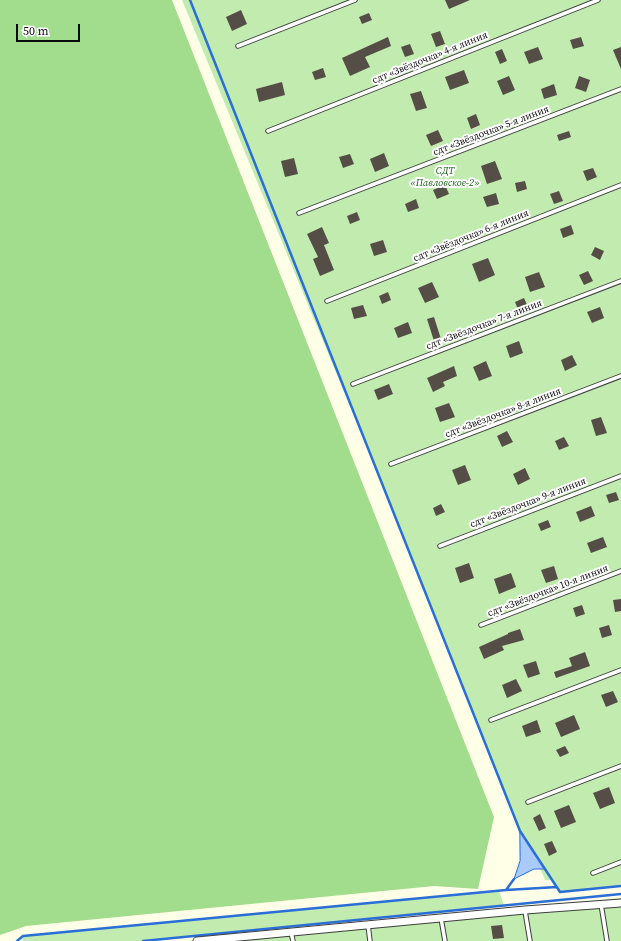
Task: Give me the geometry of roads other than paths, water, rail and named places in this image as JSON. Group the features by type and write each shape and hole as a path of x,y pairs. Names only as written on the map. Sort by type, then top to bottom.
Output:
{"street":[{"path":"197,941 621,902"}],"lane":[{"path":"238,46 355,0"},
{"name":"сдт «Звёздочка» 4-я линия","path":"268,131 598,0"},
{"name":"сдт «Звёздочка» 5-я линия","path":"299,213 621,89"},
{"name":"сдт «Звёздочка» 6-я линия","path":"327,302 621,185"},
{"name":"сдт «Звёздочка» 7-я линия","path":"353,384 621,281"},
{"name":"сдт «Звёздочка» 8-я линия","path":"391,464 621,376"},
{"name":"сдт «Звёздочка» 9-я линия","path":"440,546 621,476"},
{"name":"сдт «Звёздочка» 10-я линия","path":"481,625 621,571"},
{"path":"491,720 621,670"},
{"path":"528,802 621,766"},
{"path":"593,873 621,862"},
{"path":"601,904 607,941"},
{"path":"525,910 530,941"},
{"path":"441,918 445,941"},
{"path":"368,925 370,941"},
{"path":"292,932 293,941"}],"water":[{"path":"520,831 545,869 534,869 514,879 520,861"}],"waterway":[{"path":"190,0 520,831 560,892 621,886"},
{"path":"506,890 514,879"},
{"path":"17,941 23,936 506,890 557,887"},
{"path":"143,941 621,894"}],"park label":[{"name":"СДТ «Павловское-2»","path":"445,176"}]}
